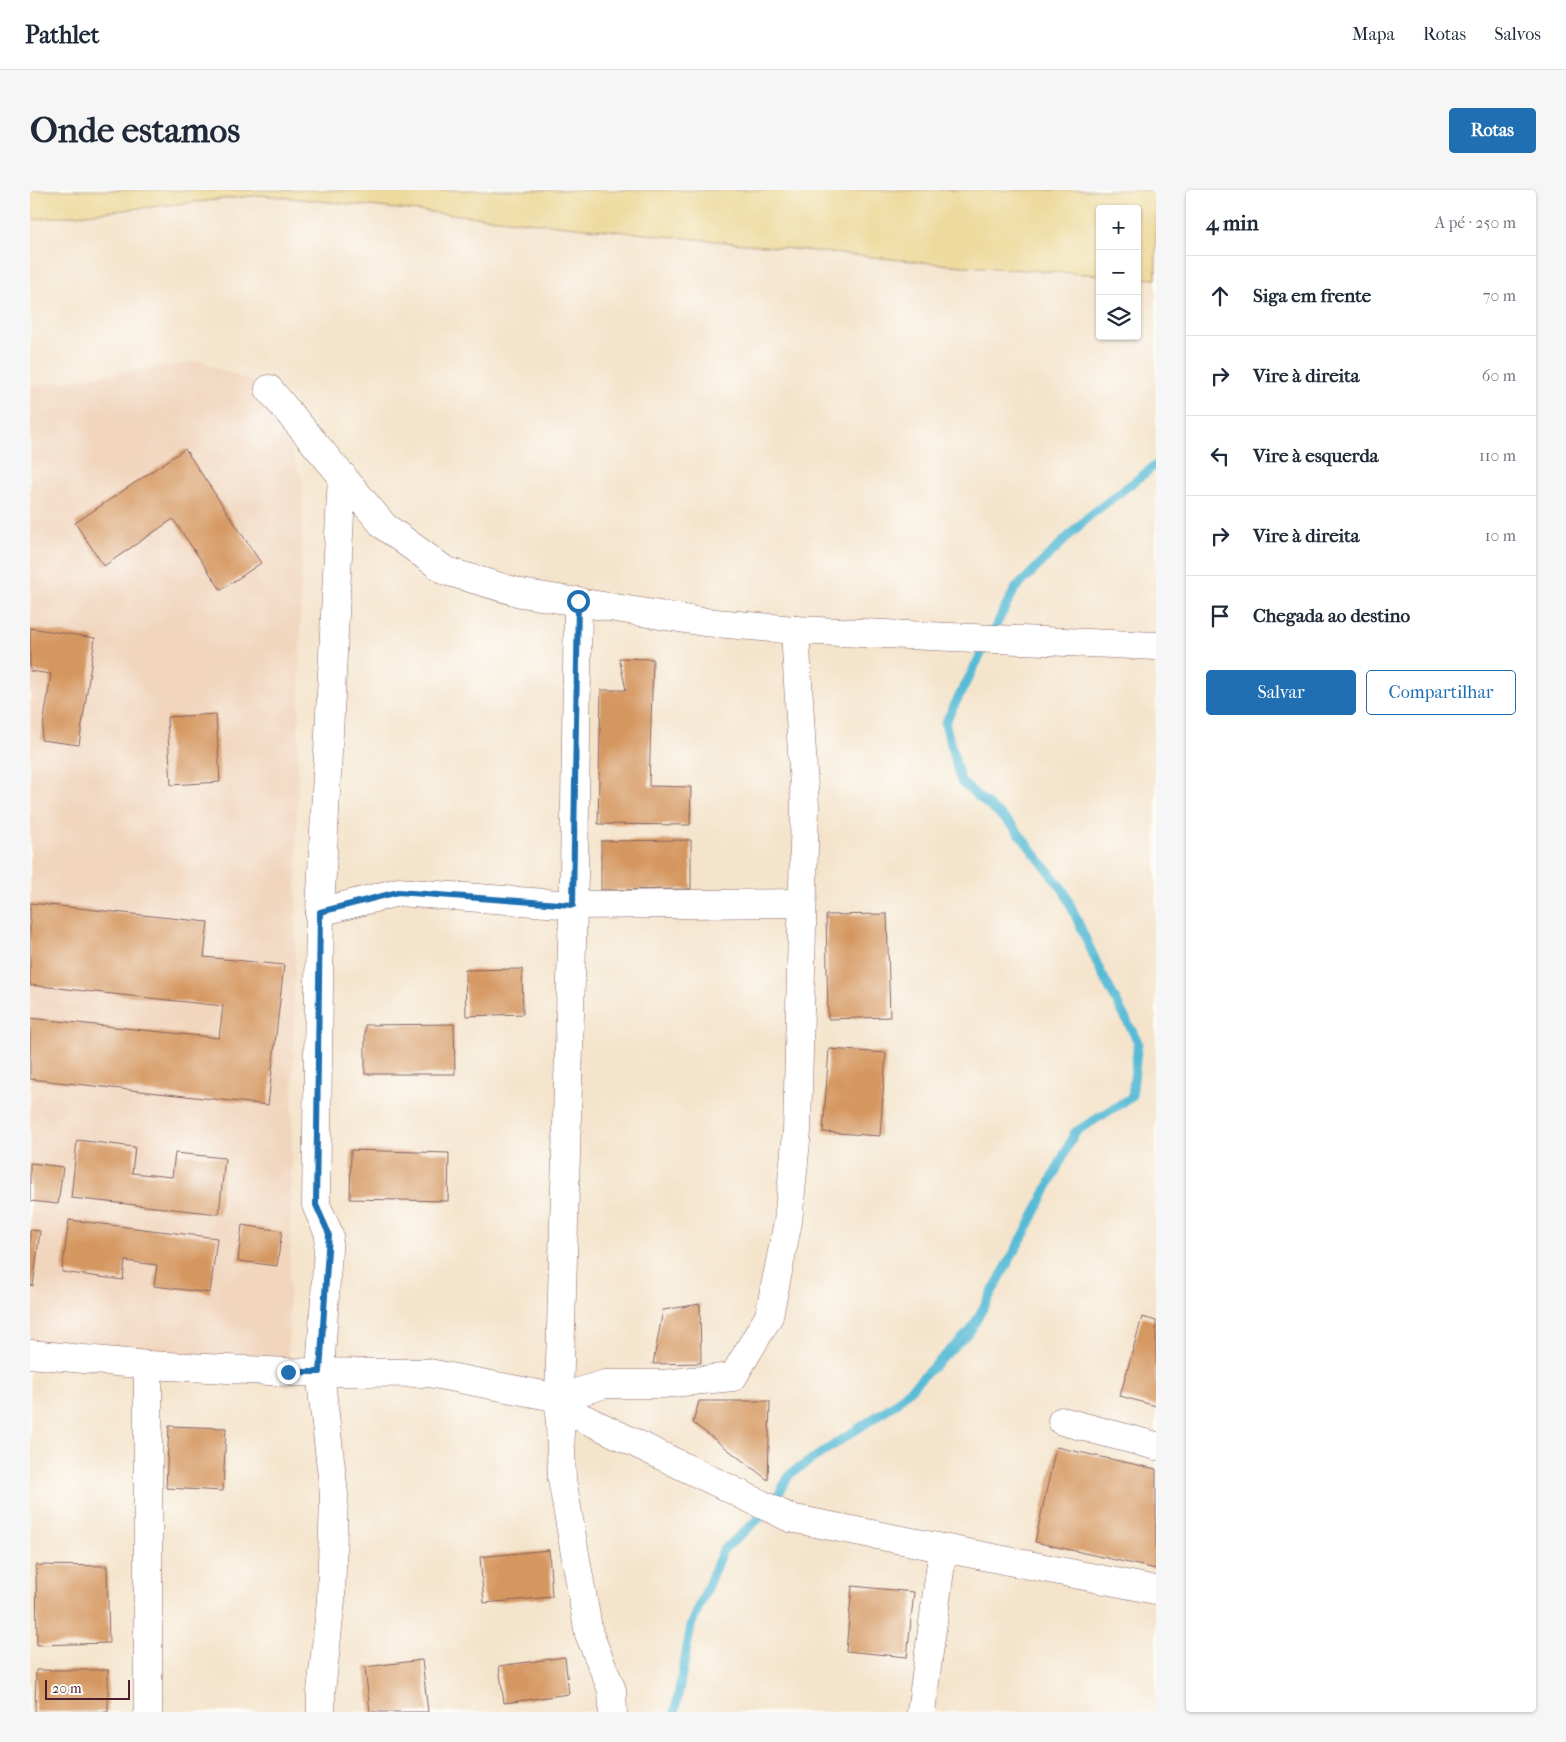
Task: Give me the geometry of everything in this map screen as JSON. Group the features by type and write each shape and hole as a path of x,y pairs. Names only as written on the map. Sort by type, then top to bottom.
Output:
{"street":[{"path":"269,389 384,526 446,571 521,593 704,622 795,630 1156,646"},
{"path":"322,1712 321,1692 330,1600 334,1494 320,1372 329,1234 316,1205 320,912 342,475"},
{"path":"578,601 573,905 559,1398 562,1479 589,1634 612,1690 613,1712"},
{"path":"30,1354 148,1365 320,1372 429,1373 559,1398 605,1384 662,1384 732,1377 769,1316 788,1222 797,1131 805,806 795,630"},
{"path":"320,912 398,892 573,905 802,903"},
{"path":"148,1365 148,1712"},
{"path":"559,1398 577,1415 790,1518 1156,1590"},
{"path":"1062,1421 1156,1446"},
{"path":"921,1712 943,1548"}],"shaded area":[{"path":"200,361 269,389 303,483 288,1372 30,1354 30,386"}],"sand":[{"path":"30,190 1156,190 1156,279 1141,278 1141,205 1096,205 1096,275 951,265 261,195 30,220"}],"building":[{"path":"185,449 261,563 221,590 173,519 104,566 75,523"},
{"path":"30,628 95,638 79,745 41,740 51,674 30,671"},
{"path":"619,658 653,659 649,786 691,787 690,825 598,824 601,690 626,690"},
{"path":"216,714 220,782 171,785 167,717"},
{"path":"691,840 691,889 601,890 601,841"},
{"path":"30,903 208,922 204,957 284,965 268,1105 30,1079 30,1018 219,1038 223,1006 30,985"},
{"path":"887,914 890,1017 828,1019 826,915"},
{"path":"522,969 523,1014 466,1016 465,970"},
{"path":"454,1024 455,1074 365,1074 365,1025"},
{"path":"829,1049 886,1053 880,1136 823,1132"},
{"path":"77,1140 135,1147 132,1173 172,1177 175,1153 225,1158 219,1214 71,1198"},
{"path":"351,1150 449,1153 448,1201 350,1199"},
{"path":"30,1163 63,1167 58,1204 30,1201"},
{"path":"69,1220 217,1238 210,1293 154,1286 157,1265 125,1261 123,1280 62,1272"},
{"path":"242,1225 282,1231 277,1266 238,1261"},
{"path":"30,1230 40,1231 33,1286 30,1285"},
{"path":"700,1304 701,1363 653,1364 663,1310"},
{"path":"1142,1317 1156,1321 1156,1406 1120,1396"},
{"path":"699,1401 770,1401 768,1480 693,1423"},
{"path":"169,1426 226,1428 223,1491 166,1488"},
{"path":"1056,1447 1156,1469 1156,1569 1035,1542"},
{"path":"549,1550 552,1597 484,1603 480,1557"},
{"path":"36,1565 107,1566 109,1643 37,1645"},
{"path":"852,1586 914,1592 907,1657 846,1651"},
{"path":"565,1657 569,1694 504,1703 499,1666"},
{"path":"422,1660 428,1712 370,1712 365,1667"},
{"path":"36,1670 108,1670 108,1712 35,1712"}],"waterway":[{"path":"675,1712 691,1626 723,1550 770,1509 790,1474 895,1404 971,1330 1028,1227 1075,1132 1132,1097 1138,1042 1101,972 1064,891 1013,826 961,782 945,723 1015,589 1088,517 1156,465"}],"route":[{"path":"288,1372 320,1372 329,1234 316,1205 320,912 398,892 573,905 578,601"}]}
